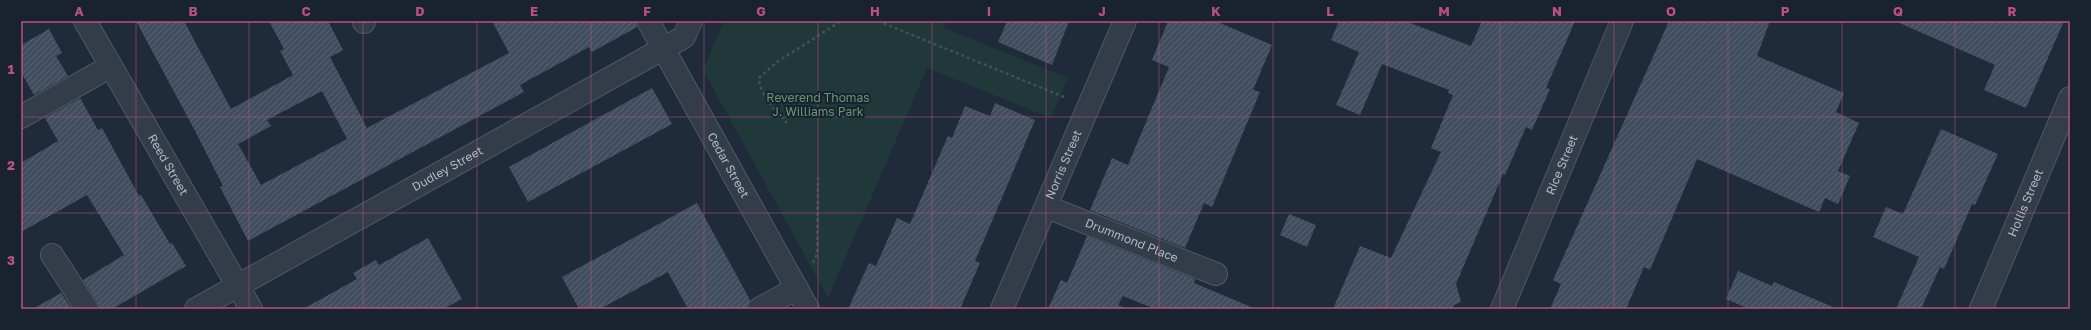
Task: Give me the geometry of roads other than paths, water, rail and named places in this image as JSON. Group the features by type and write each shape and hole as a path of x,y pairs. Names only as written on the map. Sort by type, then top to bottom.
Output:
{"street":[{"name":"Reed Street","path":"85,21 251,309"},
{"name":"Cedar Street","path":"648,21 808,309"},
{"name":"Dudley Street","path":"196,309 684,37 691,21"},
{"name":"Norris Street","path":"1002,309 1047,207 1125,21"},
{"name":"Rice Street","path":"1502,309 1622,21"},
{"path":"21,116 111,66"},
{"name":"Hollis Street","path":"1981,309 2070,98"},
{"name":"Drummond Place","path":"1047,207 1216,274"},
{"path":"52,255 87,309"},
{"path":"759,309 797,288"}],"park label":[{"name":"Reverend Thomas J. Williams Park","path":"818,105"}]}
